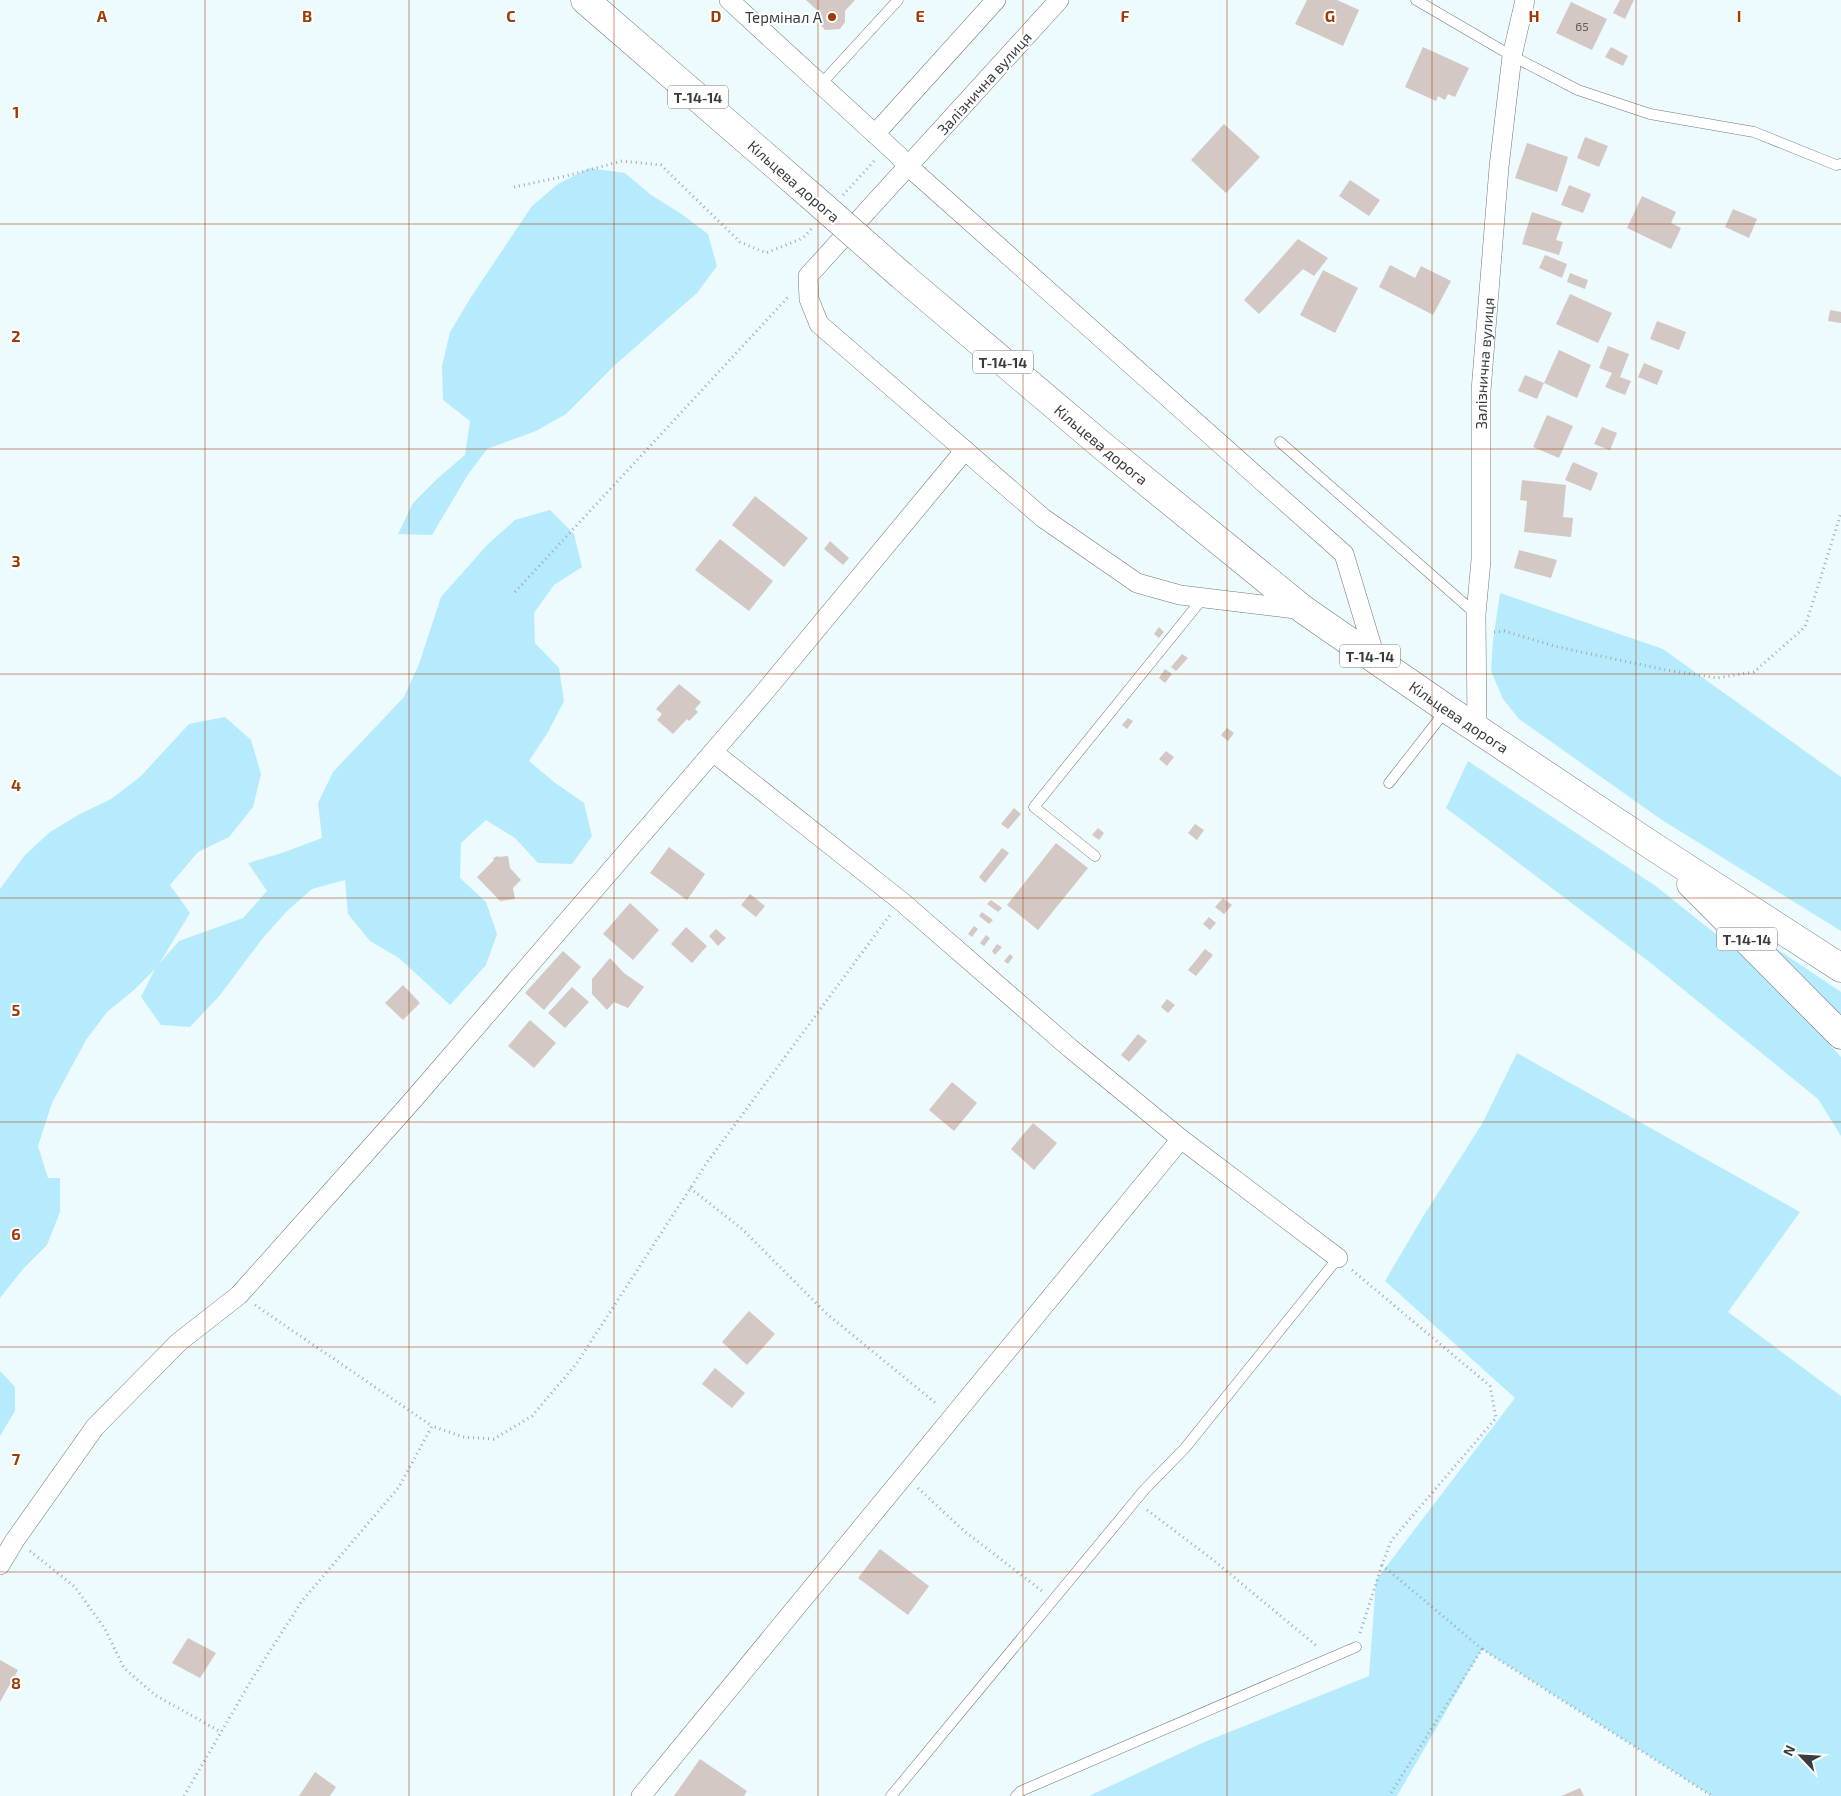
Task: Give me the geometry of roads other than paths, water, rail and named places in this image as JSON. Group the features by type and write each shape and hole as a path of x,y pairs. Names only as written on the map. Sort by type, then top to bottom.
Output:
{"highway":[{"name":"Кільцева дорога","path":"585,0 902,276 1104,448 1304,610 1447,709 1651,845"},
{"name":"Т-14-14","path":"1651,845 1841,968"},
{"name":"Т-14-14","path":"1651,845 1841,1035"}],"street":[{"path":"729,0 909,166 1344,554 1376,660"},
{"path":"882,140 996,0"},
{"name":"Залізнична вулиця","path":"965,450 819,324 810,299 808,276 824,256 1060,0"},
{"name":"Залізнична вулиця","path":"1477,729 1476,614 1481,560 1481,391 1499,167 1512,56 1526,0"},
{"path":"0,1565 15,1540 95,1427 179,1342 239,1295 413,1100 762,695 965,450 1043,518 1137,583 1180,595 1304,610"},
{"path":"713,752 901,901 1070,1048 1181,1139 1338,1258"},
{"path":"641,1796 1181,1139"}],"lane":[{"path":"821,84 898,0"},
{"path":"1416,0 1512,56 1578,90 1650,114 1754,132 1836,165 1841,164"},
{"path":"1280,442 1476,614"},
{"path":"1095,856 1034,807 1203,598"},
{"path":"1389,783 1447,709"},
{"path":"891,1796 1145,1489 1185,1448 1338,1258"},
{"path":"1016,1796 1021,1791 1356,1647"}],"place":[{"name":"Термінал А","path":"832,17"}]}
